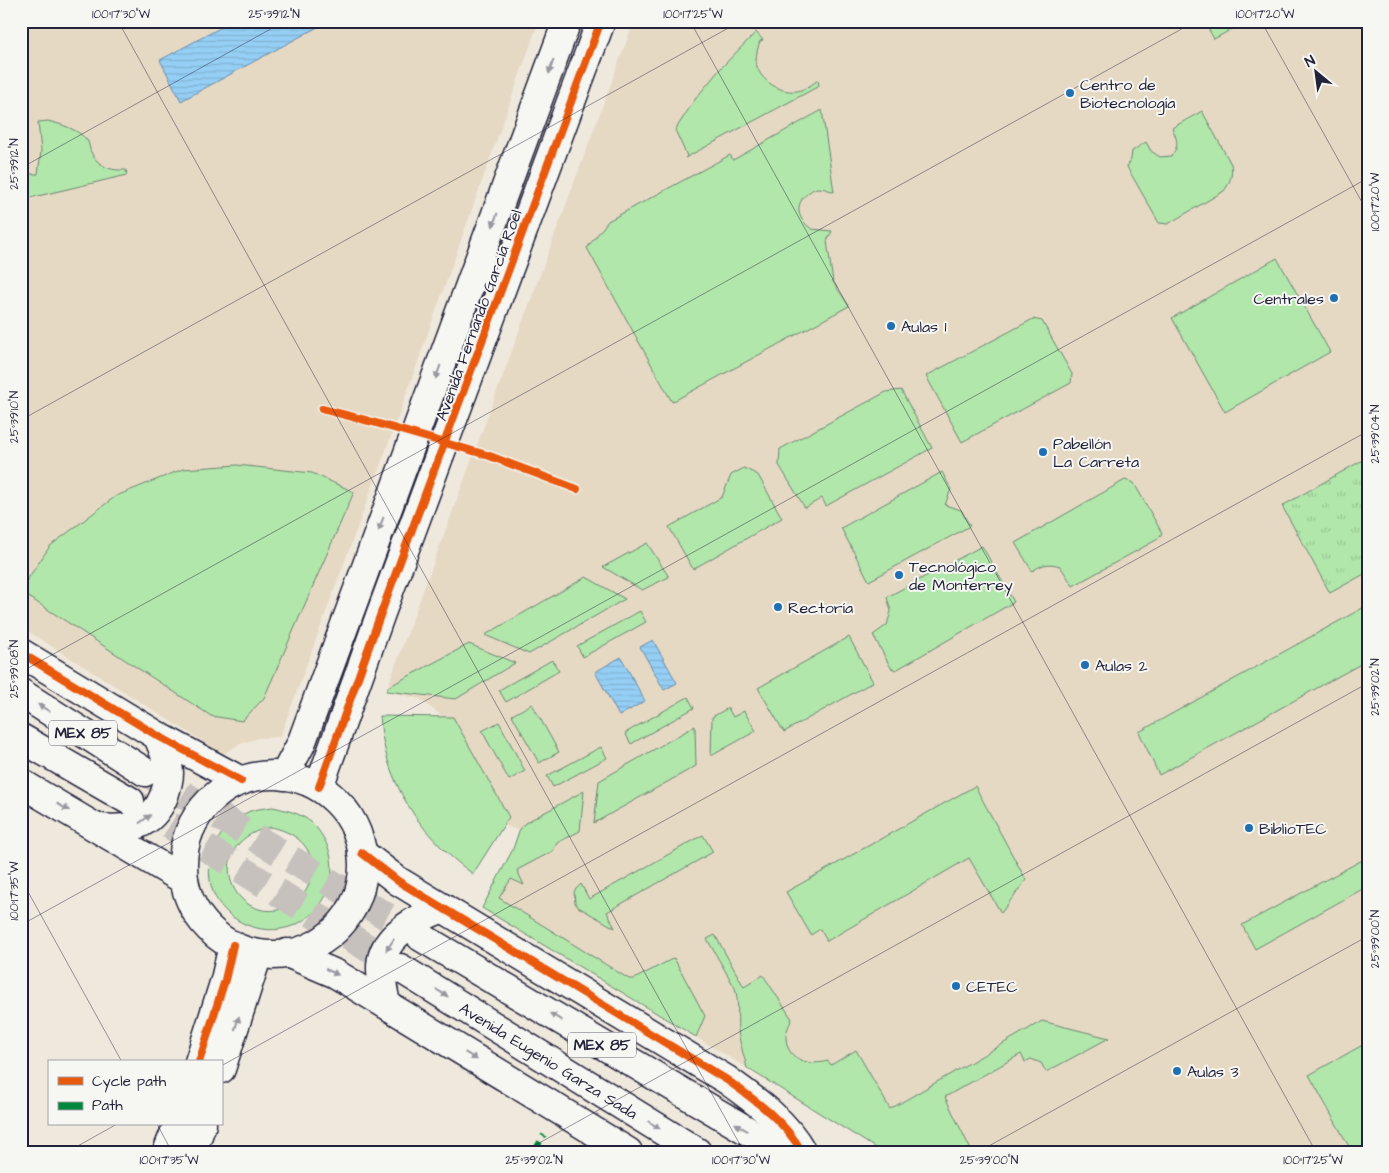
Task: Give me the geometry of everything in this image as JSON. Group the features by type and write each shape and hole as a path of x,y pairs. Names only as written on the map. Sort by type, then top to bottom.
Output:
{"main road":[{"name":"Avenida Fernando García Roel","path":"284,776 301,744 567,21"},
{"name":"Avenida Fernando García Roel","path":"319,787 381,613 601,21"},
{"path":"21,653 158,736 241,781"},
{"name":"MEX 85","path":"21,693 145,772"},
{"path":"99,828 117,830 138,824 150,818 161,804 169,775 167,762 158,736"},
{"name":"MEX 85","path":"21,738 130,801"},
{"path":"284,776 296,778 319,787 344,809 359,837 363,870 360,887 354,903 345,918 320,942 304,949 287,953 258,954 233,945 214,933 203,921 191,902 184,880 184,853 192,826 207,804 229,787 255,777 284,776"},
{"path":"21,783 184,880"},
{"path":"362,853 398,880 443,908 727,1080 755,1100 783,1124 802,1152"},
{"path":"386,1004 380,968 383,956 390,943 398,933 423,916 443,908"},
{"name":"MEX 85","path":"420,937 782,1152"},
{"path":"201,1060 225,980 233,945"},
{"path":"287,953 336,974 628,1152"},
{"path":"222,1066 258,954"},
{"name":"Avenida Eugenio Garza Sada","path":"400,968 696,1152"},
{"path":"167,1152 177,1126"},
{"path":"192,1152 201,1126"}],"shaded area":[{"path":"21,21 539,21 400,412 280,737 259,738 240,744 223,754 21,627"},
{"name":"Tecnológico de Monterrey","path":"634,21 1368,21 1368,1152 882,1152 482,908 513,849 519,831 504,825 482,804 448,741 444,718 420,699 386,691"}],"green space":[{"path":"1204,21 1247,21 1214,39"},
{"path":"756,32 763,40 760,41 757,53 757,68 766,80 772,85 787,91 801,90 818,80 819,86 685,158 687,156 675,130 696,98 720,69"},
{"path":"822,110 834,192 820,188 813,190 800,202 799,212 803,221 812,229 832,231 827,241 833,282 849,306 672,402 587,248 608,221 730,155 733,160"},
{"path":"1202,111 1231,164 1232,171 1229,182 1224,191 1168,224 1159,223 1127,167 1132,151 1146,142 1151,151 1160,157 1171,156 1177,146 1172,128"},
{"path":"48,121 63,125 79,133 89,143 91,152 98,162 111,169 126,170 127,175 21,200 21,174 38,174 41,151 38,122"},
{"path":"1277,258 1330,352 1225,412 1172,318"},
{"path":"1033,319 1042,321 1072,374 1071,383 962,442 926,376"},
{"path":"901,390 932,448 826,506 822,498 805,508 779,465 780,449 886,392"},
{"path":"1368,457 1368,572 1330,593 1282,506"},
{"path":"237,465 312,473 354,492 264,698 242,721 211,716 21,592 21,589 50,546 116,496 183,469"},
{"path":"744,468 758,475 782,518 693,569 669,527 722,497 731,475"},
{"path":"942,472 951,489 945,505 961,510 970,526 869,581 841,528"},
{"path":"1125,480 1134,483 1162,533 1158,539 1073,586 1060,566 1045,565 1032,571 1015,543"},
{"path":"647,543 669,577 642,590 603,567"},
{"path":"982,546 1014,602 896,670 891,668 873,635 887,625 891,611 887,597"},
{"path":"586,577 625,599 529,654 485,635"},
{"path":"1368,605 1368,660 1159,775 1139,732"},
{"path":"640,611 646,622 583,657 577,646"},
{"path":"849,637 873,682 784,732 758,688"},
{"path":"469,644 515,663 456,699 386,691 388,687"},
{"path":"552,660 559,671 506,702 499,690"},
{"path":"688,697 694,708 631,744 625,733"},
{"path":"532,704 559,752 539,763 512,715"},
{"path":"728,708 733,717 744,711 756,731 711,756 712,717"},
{"path":"380,716 453,717 509,817 473,874 437,843 408,806 397,785 389,763 383,740"},
{"path":"499,722 525,771 509,780 482,731"},
{"path":"695,726 696,766 594,823 599,781"},
{"path":"601,747 607,758 553,787 547,776"},
{"path":"975,786 1026,880 1001,913 969,858 827,941 820,929 811,935 786,892"},
{"path":"584,791 580,831 557,843 553,851 517,870 524,885 511,879 499,898 629,979 634,979 674,958 705,1016 696,1037 482,908 513,849 519,831 525,823"},
{"path":"273,807 298,814 314,824 328,847 332,866 330,884 324,899 313,913 300,923 284,928 266,929 241,922 222,907 213,892 209,867 215,844 229,825 250,811","holes":["271,827 299,839 305,846 312,863 312,873 307,888 295,902 282,909 263,910 248,904 237,893 230,878 230,863 236,848 249,835"]},
{"path":"703,835 713,852 607,912 615,928 578,907 575,903 574,891 581,884 589,899"},
{"path":"1368,857 1368,886 1255,949 1242,925"},
{"path":"715,935 744,987 763,975 792,1019 786,1038 787,1046 795,1057 814,1063 828,1061 831,1065 856,1050 890,1109 1042,1021 1109,1038 1046,1072 1041,1063 1031,1059 1025,1062 1021,1054 945,1097 972,1152 882,1152 747,1068 740,1044 735,988 707,939"},
{"path":"1368,1042 1368,1152 1352,1152 1309,1075"}],"water":[{"path":"233,21 329,21 181,101 160,60"},
{"path":"653,640 677,683 664,690 640,647"},
{"path":"621,657 645,701 619,716 595,672"}],"tunnel":[{"path":"147,773 421,937"},
{"path":"134,803 400,968"}],"marked path":[{"path":"534,1152 544,1135"}],"cycle path":[{"path":"319,787 381,613 601,21"},
{"path":"322,409 487,455 577,489"},
{"path":"21,653 158,736 241,781"},
{"path":"362,853 398,881 727,1080 778,1121 802,1152"},
{"path":"200,1060 225,980 233,945"}],"place":[{"name":"Centro de Biotecnología","path":"1070,93"},
{"name":"Centrales","path":"1334,298"},
{"name":"Aulas 1","path":"891,326"},
{"name":"Pabellón La Carreta","path":"1043,452"},
{"name":"Tecnológico de Monterrey","path":"899,575"},
{"name":"Rectoría","path":"778,607"},
{"name":"Aulas 2","path":"1085,665"},
{"name":"BiblioTEC","path":"1249,828"},
{"name":"CETEC","path":"956,986"},
{"name":"Aulas 3","path":"1177,1071"}]}
